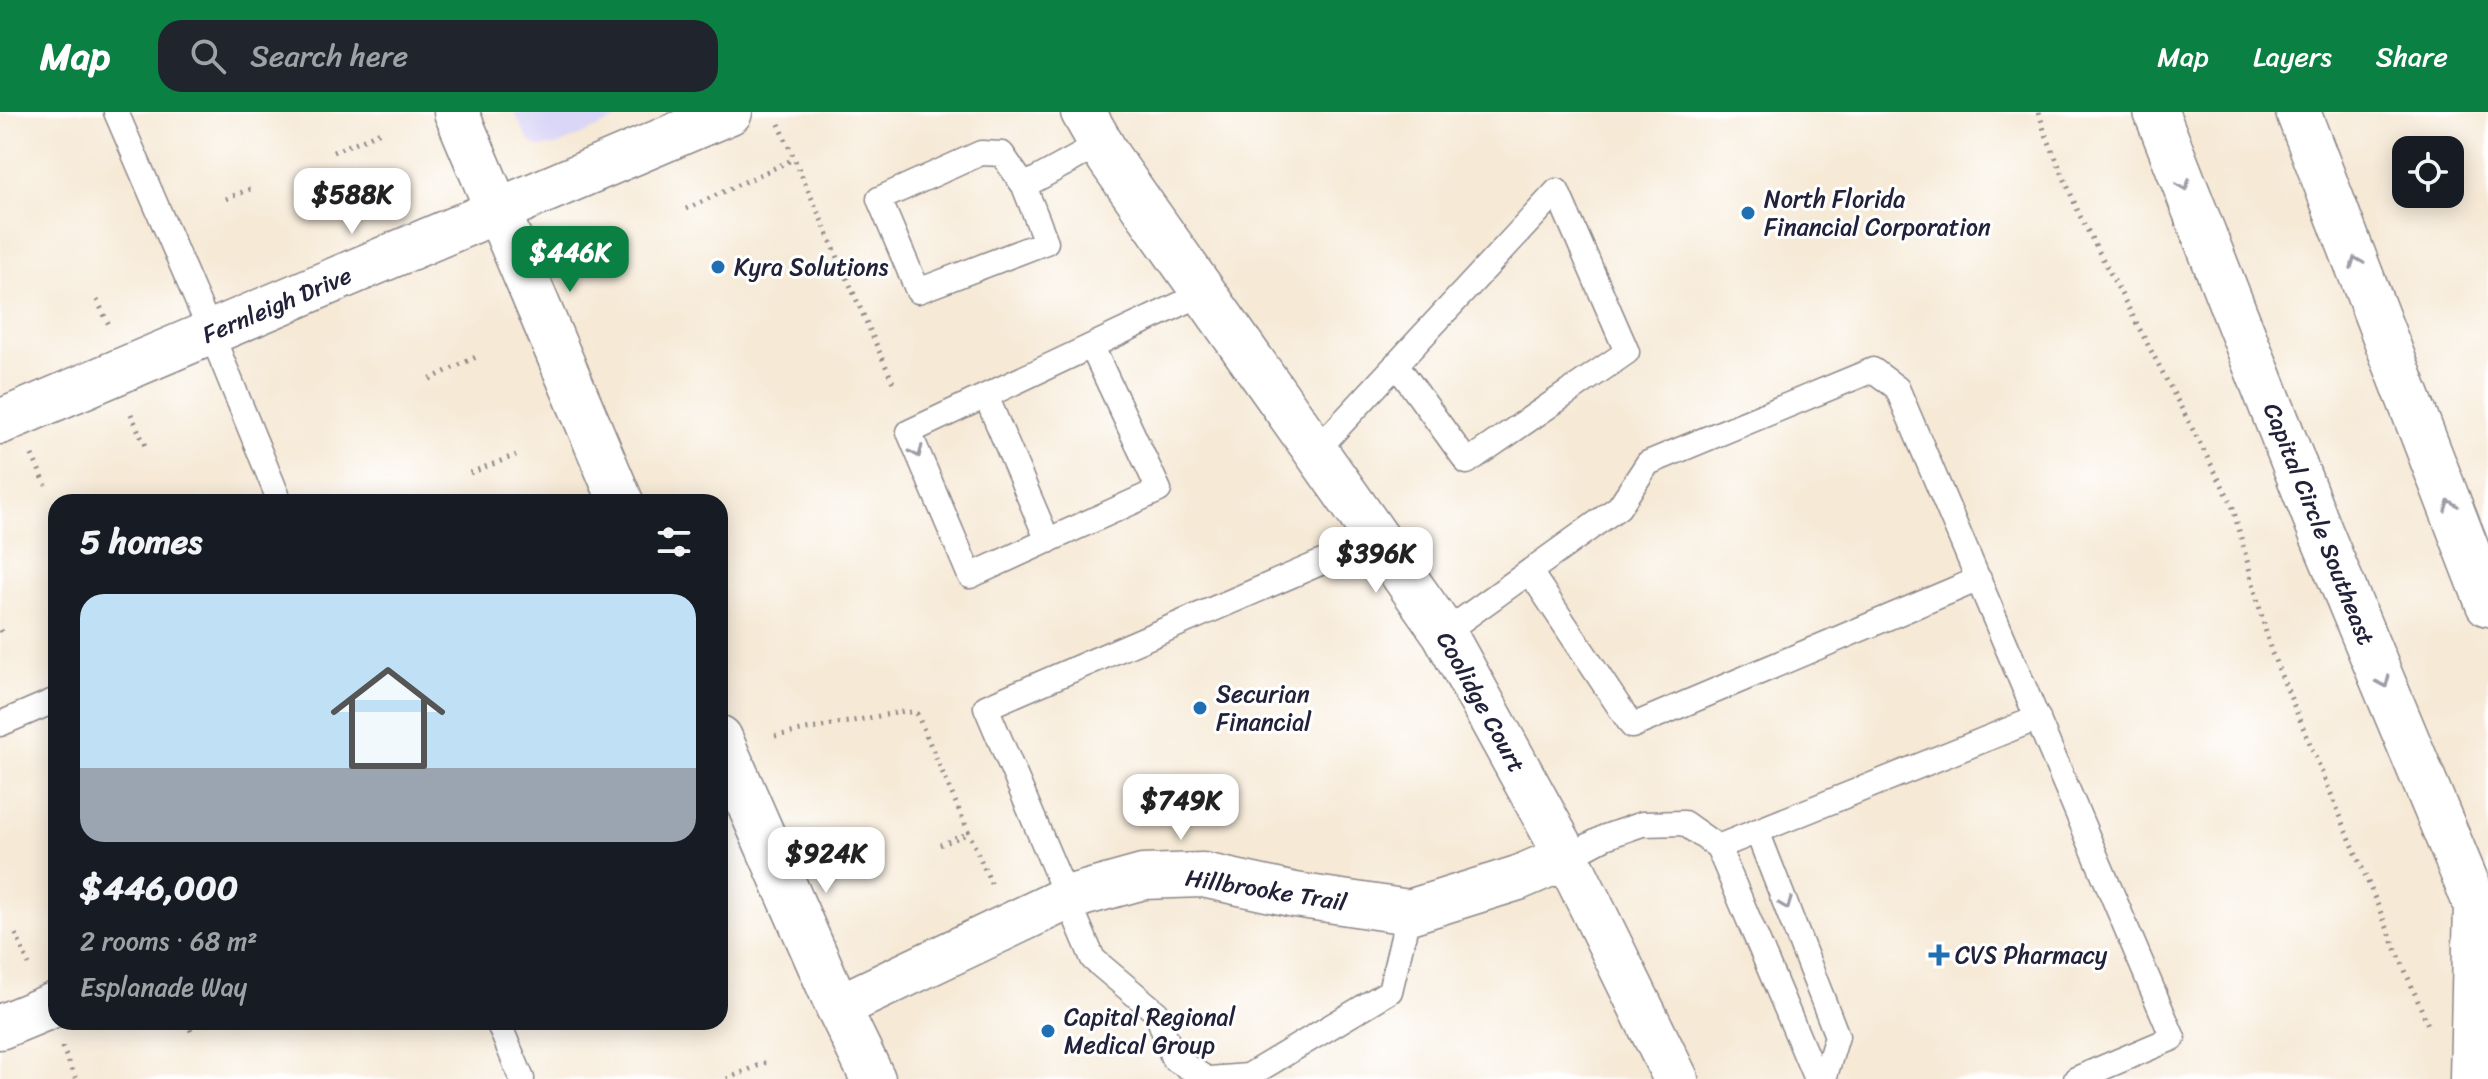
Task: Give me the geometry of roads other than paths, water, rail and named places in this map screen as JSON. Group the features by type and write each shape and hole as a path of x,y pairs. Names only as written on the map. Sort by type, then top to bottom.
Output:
{"street":[{"path":"456,112 618,494"},
{"name":"Fernleigh Drive","path":"0,422 730,112"},
{"name":"Capital Circle Southeast","path":"2156,112 2321,533 2482,919"},
{"path":"2298,112 2488,604"},
{"name":"Coolidge Court","path":"1092,128 1283,408 1444,633 1567,857 1676,1079"},
{"path":"728,756 838,1007 873,1079"},
{"name":"Hillbrooke Trail","path":"838,1007 1067,898 1143,877 1203,875 1295,895 1409,912 1518,878 1567,857"},
{"path":"2472,1079 2482,919"},
{"path":"0,1027 48,1007"}],"lane":[{"path":"116,112 277,494"},
{"path":"1024,186 1092,128"},
{"path":"981,153 1002,154 1024,186 1046,242 918,291 879,199 981,153"},
{"path":"1316,451 1396,364 1557,191 1627,352 1467,462 1396,364"},
{"path":"1092,347 1159,490 970,576 909,432 1204,293"},
{"path":"1444,633 1619,507 1648,463 1873,370 1897,388 2173,1038 2076,1079"},
{"path":"986,396 1048,541"},
{"path":"1378,538 986,707 1093,959 1157,1013 1173,1058 1208,1079 1248,1076 1390,991 1409,912"},
{"path":"1530,572 1632,726 1979,579"},
{"path":"0,724 48,703"},
{"path":"1718,847 2038,718"},
{"path":"1567,857 1605,837 1642,824 1684,823 1718,847 1816,1079"},
{"path":"1757,831 1837,1036 1824,1079"},
{"path":"501,1030 522,1079"}],"place":[{"name":"North Florida Financial Corporation","path":"1748,213"},
{"name":"Kyra Solutions","path":"718,267"},
{"name":"Securian Financial","path":"1200,708"},
{"name":"CVS Pharmacy","path":"1939,955"},
{"name":"Capital Regional Medical Group","path":"1048,1031"}]}
